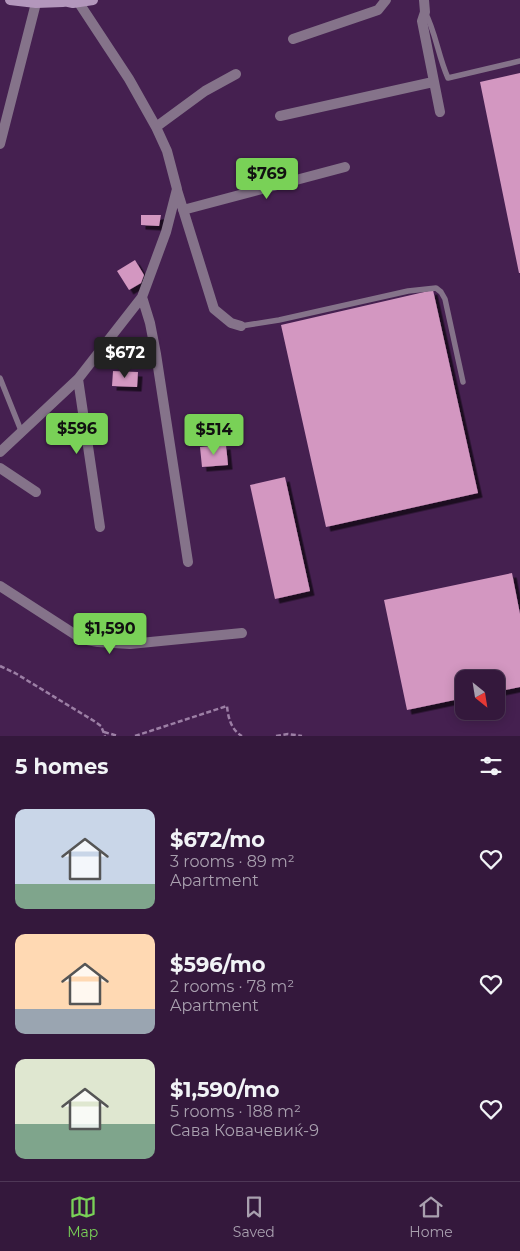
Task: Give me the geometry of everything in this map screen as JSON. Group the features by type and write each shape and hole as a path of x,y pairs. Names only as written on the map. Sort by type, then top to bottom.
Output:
{"main road":[{"path":"10,0 79,3 93,0"}],"street":[{"path":"294,39 378,10 386,0"},
{"path":"424,0 425,12 422,21 440,112"},
{"path":"0,144 36,2"},
{"path":"79,3 129,79 167,151 176,189 214,309 231,323 241,326"},
{"path":"156,127 205,92 236,74"},
{"path":"280,116 433,82"},
{"path":"183,210 345,166"},
{"path":"0,452 78,379 142,297 166,232 176,189"},
{"path":"142,297 156,354 188,562"},
{"path":"78,379 100,527"},
{"path":"0,468 36,492"},
{"path":"0,586 82,639 130,644 242,633"}],"lane":[{"path":"425,12 432,25 442,65 448,78 520,61"},
{"path":"241,326 279,320 408,291 436,288 445,299 463,382"},
{"path":"0,378 22,433"}],"path":[{"path":"0,666 15,673 94,721 101,726 105,736"},
{"path":"135,736 227,706 228,716 236,732 242,736"},
{"path":"104,732 118,736"},
{"path":"276,736 288,734 302,736"}],"building":[{"path":"520,73 520,273 519,273 480,82"},
{"path":"141,215 161,215 159,226 141,225"},
{"path":"135,260 144,275 141,283 129,290 117,271"},
{"path":"433,290 478,493 326,527 281,325"},
{"path":"113,371 138,372 137,387 112,386"},
{"path":"226,445 228,465 202,467 200,447"},
{"path":"285,477 310,591 275,599 250,485"},
{"path":"512,573 520,614 520,687 505,690 505,670 455,670 455,700 407,710 384,600"}]}
